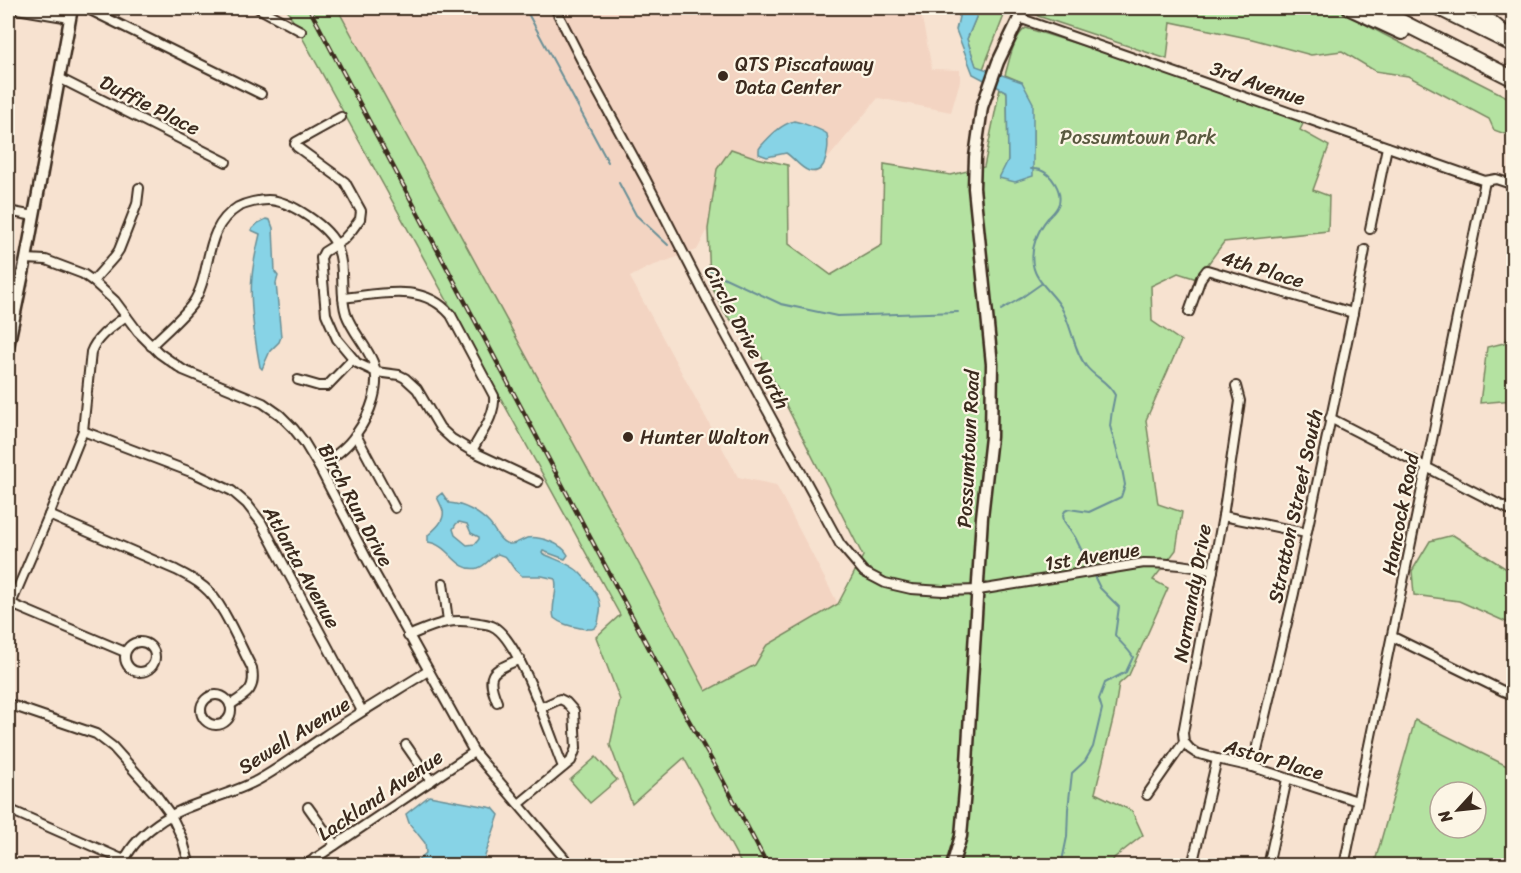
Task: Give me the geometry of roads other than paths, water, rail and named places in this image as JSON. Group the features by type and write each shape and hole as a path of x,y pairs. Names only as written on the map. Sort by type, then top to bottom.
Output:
{"highway":[{"path":"1350,8 1434,48 1448,46"},
{"path":"1374,8 1514,79"},
{"path":"1439,8 1514,43"},
{"path":"1474,8 1514,43"}],"main road":[{"name":"Possumtown Road","path":"952,866 961,836 982,517 991,437 992,364 974,188 977,132 982,107 998,62 1024,8"},
{"path":"8,347 71,13"}],"street":[{"path":"11,8 71,13"},
{"path":"86,8 261,94"},
{"path":"258,8 301,31"},
{"name":"Circle Drive North","path":"555,8 712,309 840,544 864,573 885,584 911,589 977,590"},
{"name":"3rd Avenue","path":"1019,18 1485,181"},
{"name":"Duffie Place","path":"59,78 226,162"},
{"path":"341,117 295,144 345,182 362,211 360,219 348,236 324,252 321,258 326,314 337,339 357,363 376,372 399,375 411,382 440,428 452,440 538,482"},
{"path":"1370,230 1387,147"},
{"path":"1485,181 1497,179 1514,185"},
{"name":"Hancock Road","path":"1344,866 1393,637 1425,467 1485,181"},
{"path":"93,281 119,250 137,204 139,188"},
{"path":"152,345 192,305 199,292 213,239 220,223 229,213 240,206 269,200 296,208 325,230 337,244 346,313 376,372 373,400 356,435 332,459 319,467"},
{"path":"8,211 34,216"},
{"name":"Stratton Street South","path":"1253,767 1306,532 1365,250"},
{"name":"Birch Run Drive","path":"26,259 46,260 70,268 93,281 115,301 138,332 159,353 183,370 263,403 293,428 319,467 408,636 474,752 571,866"},
{"name":"4th Place","path":"1189,312 1201,278 1207,270 1353,314"},
{"path":"343,298 411,292 435,302 451,315 494,396 493,411 472,451"},
{"path":"125,652 9,603 50,515 83,431 91,352 94,344 126,316"},
{"path":"298,380 327,386 353,359"},
{"name":"Normandy Drive","path":"1148,795 1184,742 1183,733 1223,516 1240,401 1236,386"},
{"path":"1330,418 1514,512"},
{"name":"Atlanta Avenue","path":"83,431 196,474 232,491 247,504 261,522 362,711"},
{"path":"356,435 395,508"},
{"path":"50,515 176,570 196,580 207,589 220,606 252,668 254,680 251,689 230,705"},
{"path":"1223,516 1306,532"},
{"name":"1st Avenue","path":"977,590 1144,563 1165,563 1213,571"},
{"path":"443,583 448,621"},
{"path":"408,636 441,622 455,620 493,626 505,635 520,659 563,767"},
{"path":"1393,637 1514,695"},
{"path":"145,643 154,653 154,663 148,670 134,671 127,666 125,652 133,644 145,643"},
{"path":"497,702 491,688 493,673 520,659"},
{"name":"Sewell Avenue","path":"123,863 143,836 171,815 258,780 362,711 428,671"},
{"path":"210,696 223,696 230,705 230,716 223,723 214,724 203,716 201,707 210,696"},
{"path":"519,804 571,761 576,748 574,711 566,702 560,699 540,708"},
{"path":"8,704 96,734 113,747 158,796 171,815 183,838 190,866"},
{"name":"Astor Place","path":"1184,742 1196,753 1253,767 1357,801"},
{"path":"406,745 430,781"},
{"name":"Lackland Avenue","path":"304,866 474,752"},
{"path":"1192,866 1217,759"},
{"path":"1268,866 1287,779"},
{"path":"308,807 336,845"},
{"path":"8,809 123,863"},
{"path":"315,858 320,866"}],"water":[{"path":"961,8 975,8 977,15 967,39 976,66 1022,82 1033,103 1033,176 1015,182 999,178 1008,160 1007,92 973,74 956,30"},
{"path":"794,121 827,134 826,158 820,169 806,170 786,153 767,157 759,154 761,146 772,135 784,125"},
{"path":"266,219 270,220 273,228 281,337 270,351 262,369 256,345 251,299 255,255 260,234 251,230"},
{"path":"442,493 449,503 466,507 477,513 506,543 514,544 532,538 544,539 561,547 568,555 565,559 543,551 542,553 575,569 591,586 600,605 597,625 591,629 576,627 554,618 555,579 542,576 522,576 506,557 498,554 481,567 470,568 458,563 436,544 428,542 428,535 439,524 443,515 437,497","holes":["459,522 467,524 471,533 479,537 475,544 467,545 455,535 453,529 456,524"]},
{"path":"429,796 493,808 499,815 484,859 479,865 413,865 426,853 425,843 409,823 406,814"}],"waterway":[{"path":"525,8 608,162"},
{"path":"1031,169 1040,170 1048,175 1057,188 1060,198 1057,208 1038,234 1033,252 1033,265 1041,282 1061,307 1082,359 1115,395 1110,426 1125,485 1121,497 1089,512 1069,509 1063,515 1064,521 1075,537 1100,588 1119,607 1115,635 1133,657 1126,672 1105,683 1099,699 1102,709 1093,747 1085,761 1072,773 1067,837 1061,866"},
{"path":"619,183 636,215 668,245"},
{"path":"706,269 781,304 837,316 958,312"},
{"path":"1001,310 1041,284"}],"railway":[{"path":"309,8 668,684 719,773 768,866"}],"place":[{"name":"QTS Piscataway Data Center","path":"723,76"},
{"name":"Hunter Walton","path":"628,437"}],"park label":[{"name":"Possumtown Park","path":"1138,137"}]}
